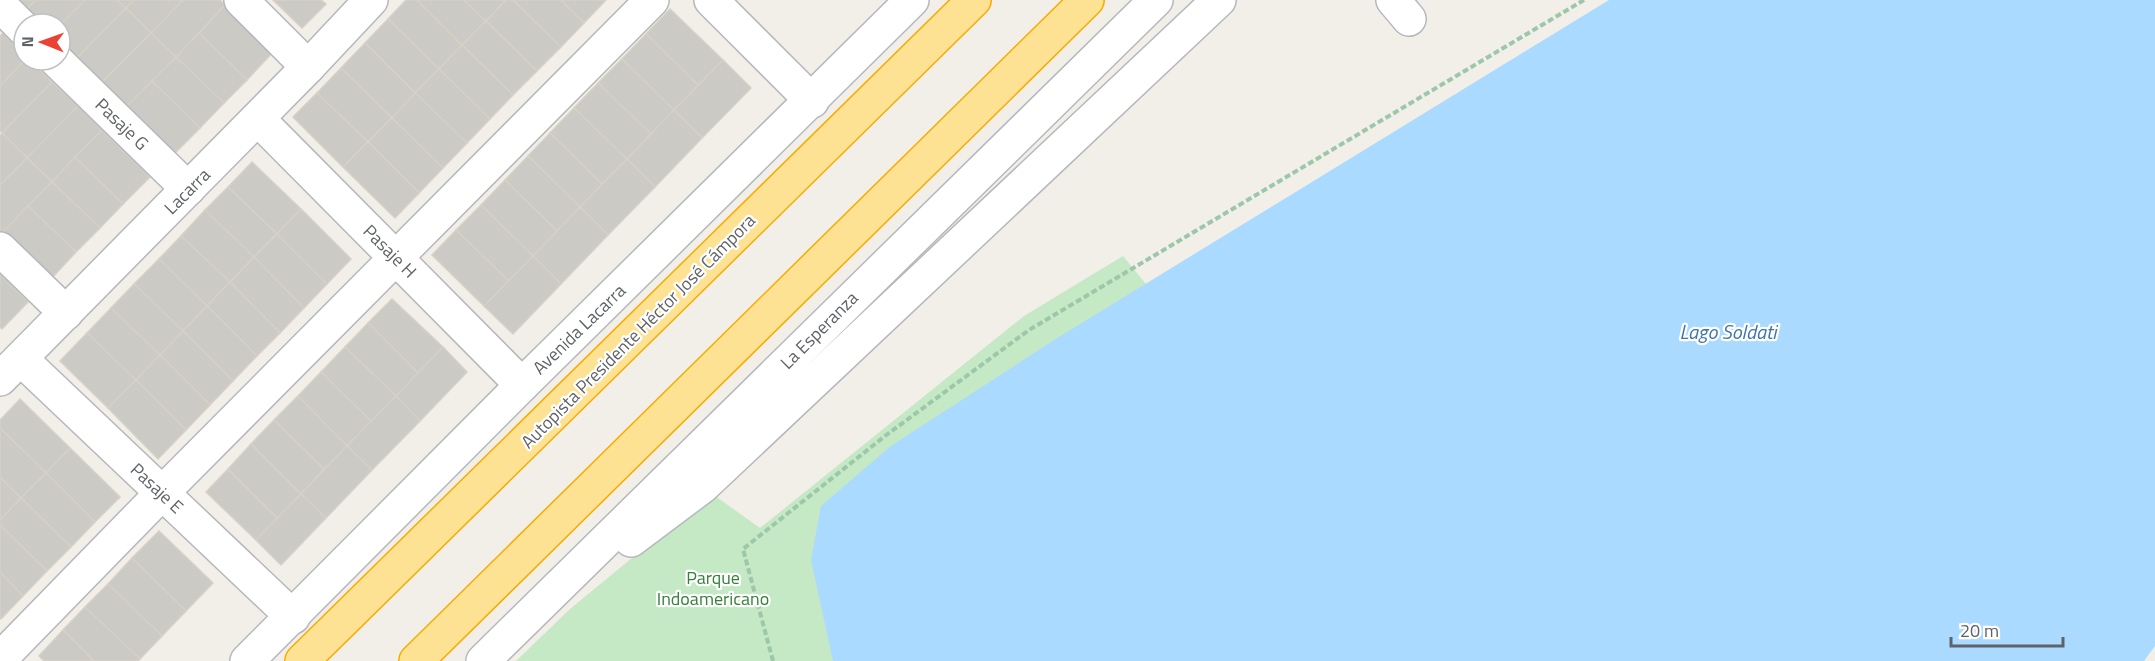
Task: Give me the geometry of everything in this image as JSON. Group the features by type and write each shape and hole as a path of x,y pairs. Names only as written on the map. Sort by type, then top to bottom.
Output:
{"highway":[{"name":"Autopista Presidente Héctor José Cámpora","path":"302,661 974,0"},
{"path":"416,661 1087,0"}],"street":[{"path":"240,0 308,67"},
{"name":"Lacarra","path":"10,369 258,119 371,0"},
{"path":"0,659 652,0"},
{"path":"711,0 812,101"},
{"name":"Avenida Lacarra","path":"247,661 522,385 912,0"},
{"name":"La Esperanza","path":"483,661 1156,0"},
{"path":"537,608 703,486 1219,0"},
{"path":"0,5 12,16"},
{"name":"Pasaje G","path":"68,72 188,189"},
{"name":"Pasaje H","path":"258,119 522,385"},
{"path":"0,249 66,314"},
{"name":"Pasaje E","path":"10,369 162,493 293,617"}],"path":[{"path":"773,661 743,549 885,436 1029,330 1584,0"}],"green space":[{"name":"Parque Indoamericano","path":"1362,152 970,661 516,661 570,609 711,493 760,528 1024,316 1123,256 1146,284"}],"water":[{"name":"Lago Soldati","path":"1609,0 2155,0 2155,646 2144,661 833,661 811,560 821,506 891,446 1054,340"}],"building":[{"path":"14,0 36,0 25,11"},
{"path":"36,0 85,0 72,13 25,11"},
{"path":"85,0 117,0 126,8 75,60 72,57 72,13"},
{"path":"117,0 134,0 126,8"},
{"path":"134,0 183,0 151,33 126,8"},
{"path":"183,0 220,0 225,5 176,57 151,33"},
{"path":"273,0 321,0 326,4 302,28"},
{"path":"406,0 417,0 462,45 439,69 388,19"},
{"path":"417,0 464,0 486,21 462,45"},
{"path":"464,0 506,0 486,21"},
{"path":"506,0 513,0 561,47 537,71 486,21"},
{"path":"513,0 561,0 584,23 561,47"},
{"path":"561,0 606,0 584,23"},
{"path":"225,5 273,52 247,80 199,33"},
{"path":"126,8 151,33 100,84 75,60"},
{"path":"670,9 723,60 698,85 646,34"},
{"path":"388,19 439,69 415,93 365,43"},
{"path":"486,21 537,71 513,95 462,45"},
{"path":"3,33 12,42 13,72 0,86 0,36"},
{"path":"151,33 176,57 125,108 100,84"},
{"path":"199,33 247,80 224,103 176,57"},
{"path":"646,34 698,85 674,110 622,59"},
{"path":"365,43 415,93 392,118 341,68"},
{"path":"462,45 513,95 490,119 439,69"},
{"path":"176,57 224,103 200,128 152,81"},
{"path":"622,59 674,110 651,134 598,83"},
{"path":"723,60 751,88 702,138 674,110"},
{"path":"341,68 392,118 368,142 317,93"},
{"path":"439,69 490,119 467,143 415,93"},
{"path":"13,72 42,72 52,82 2,133 0,131 0,86"},
{"path":"152,81 200,128 173,155 125,108"},
{"path":"52,82 78,106 27,158 2,133"},
{"path":"598,83 651,134 627,159 574,108"},
{"path":"317,93 368,142 343,167 293,117"},
{"path":"415,93 467,143 443,168 392,118"},
{"path":"78,106 102,130 52,182 27,158"},
{"path":"574,108 627,159 602,184 550,133"},
{"path":"674,110 702,138 655,187 627,159"},
{"path":"392,118 443,168 419,193 368,142"},
{"path":"102,130 150,177 123,204 75,157"},
{"path":"2,133 27,158 0,185 0,136"},
{"path":"550,133 602,184 580,207 528,156"},
{"path":"368,142 419,193 395,218 343,167"},
{"path":"528,156 580,207 557,231 505,180"},
{"path":"75,157 123,204 100,228 52,182"},
{"path":"27,158 52,182 2,233 0,231 0,185"},
{"path":"627,159 655,187 608,235 580,207"},
{"path":"252,162 301,209 277,234 228,187"},
{"path":"505,180 557,231 533,256 481,205"},
{"path":"52,182 100,228 76,252 28,206"},
{"path":"228,187 277,234 254,257 205,210"},
{"path":"481,205 533,256 509,281 456,230"},
{"path":"28,206 76,252 50,280 2,233"},
{"path":"580,207 608,235 561,284 533,256"},
{"path":"301,209 351,259 327,284 277,234"},
{"path":"205,210 254,257 230,282 181,236"},
{"path":"456,230 509,281 484,306 432,255"},
{"path":"277,234 327,284 304,308 254,257"},
{"path":"181,236 230,282 207,306 159,259"},
{"path":"533,256 561,284 513,334 484,306"},
{"path":"254,257 304,308 280,333 230,282"},
{"path":"159,259 207,306 183,331 134,284"},
{"path":"0,274 28,302 2,329 0,327"},
{"path":"230,282 280,333 257,356 207,306"},
{"path":"134,284 183,331 160,355 111,308"},
{"path":"392,299 443,347 418,373 368,323"},
{"path":"207,306 257,356 233,381 183,331"},
{"path":"111,308 160,355 136,380 87,333"},
{"path":"368,323 418,373 396,396 345,347"},
{"path":"183,331 233,381 210,405 160,355"},
{"path":"87,333 136,380 108,408 60,361"},
{"path":"345,347 396,396 371,421 321,372"},
{"path":"443,347 467,372 420,421 396,396"},
{"path":"160,355 210,405 186,430 136,380"},
{"path":"321,372 371,421 347,446 298,396"},
{"path":"136,380 186,430 158,459 108,408"},
{"path":"298,396 347,446 324,469 274,420"},
{"path":"396,396 420,421 372,470 347,446"},
{"path":"20,399 70,448 46,473 0,428 0,420"},
{"path":"274,420 324,469 301,494 251,444"},
{"path":"0,428 46,473 21,498 0,477"},
{"path":"251,444 301,494 277,518 228,469"},
{"path":"347,446 372,470 326,518 301,494"},
{"path":"70,448 120,497 95,522 46,473"},
{"path":"228,469 277,518 256,540 206,492"},
{"path":"46,473 95,522 71,547 21,498"},
{"path":"0,477 21,498 0,520"},
{"path":"301,494 326,518 281,565 256,540"},
{"path":"21,498 71,547 47,571 0,525 0,520"},
{"path":"0,525 47,571 23,596 0,572"},
{"path":"159,531 213,583 186,611 132,558"},
{"path":"132,558 186,611 162,636 108,584"},
{"path":"0,572 23,596 1,619 0,618"},
{"path":"108,584 162,636 140,659 85,607"},
{"path":"85,607 140,659 138,661 94,661 63,630"},
{"path":"63,630 94,661 44,661 39,656"}]}
